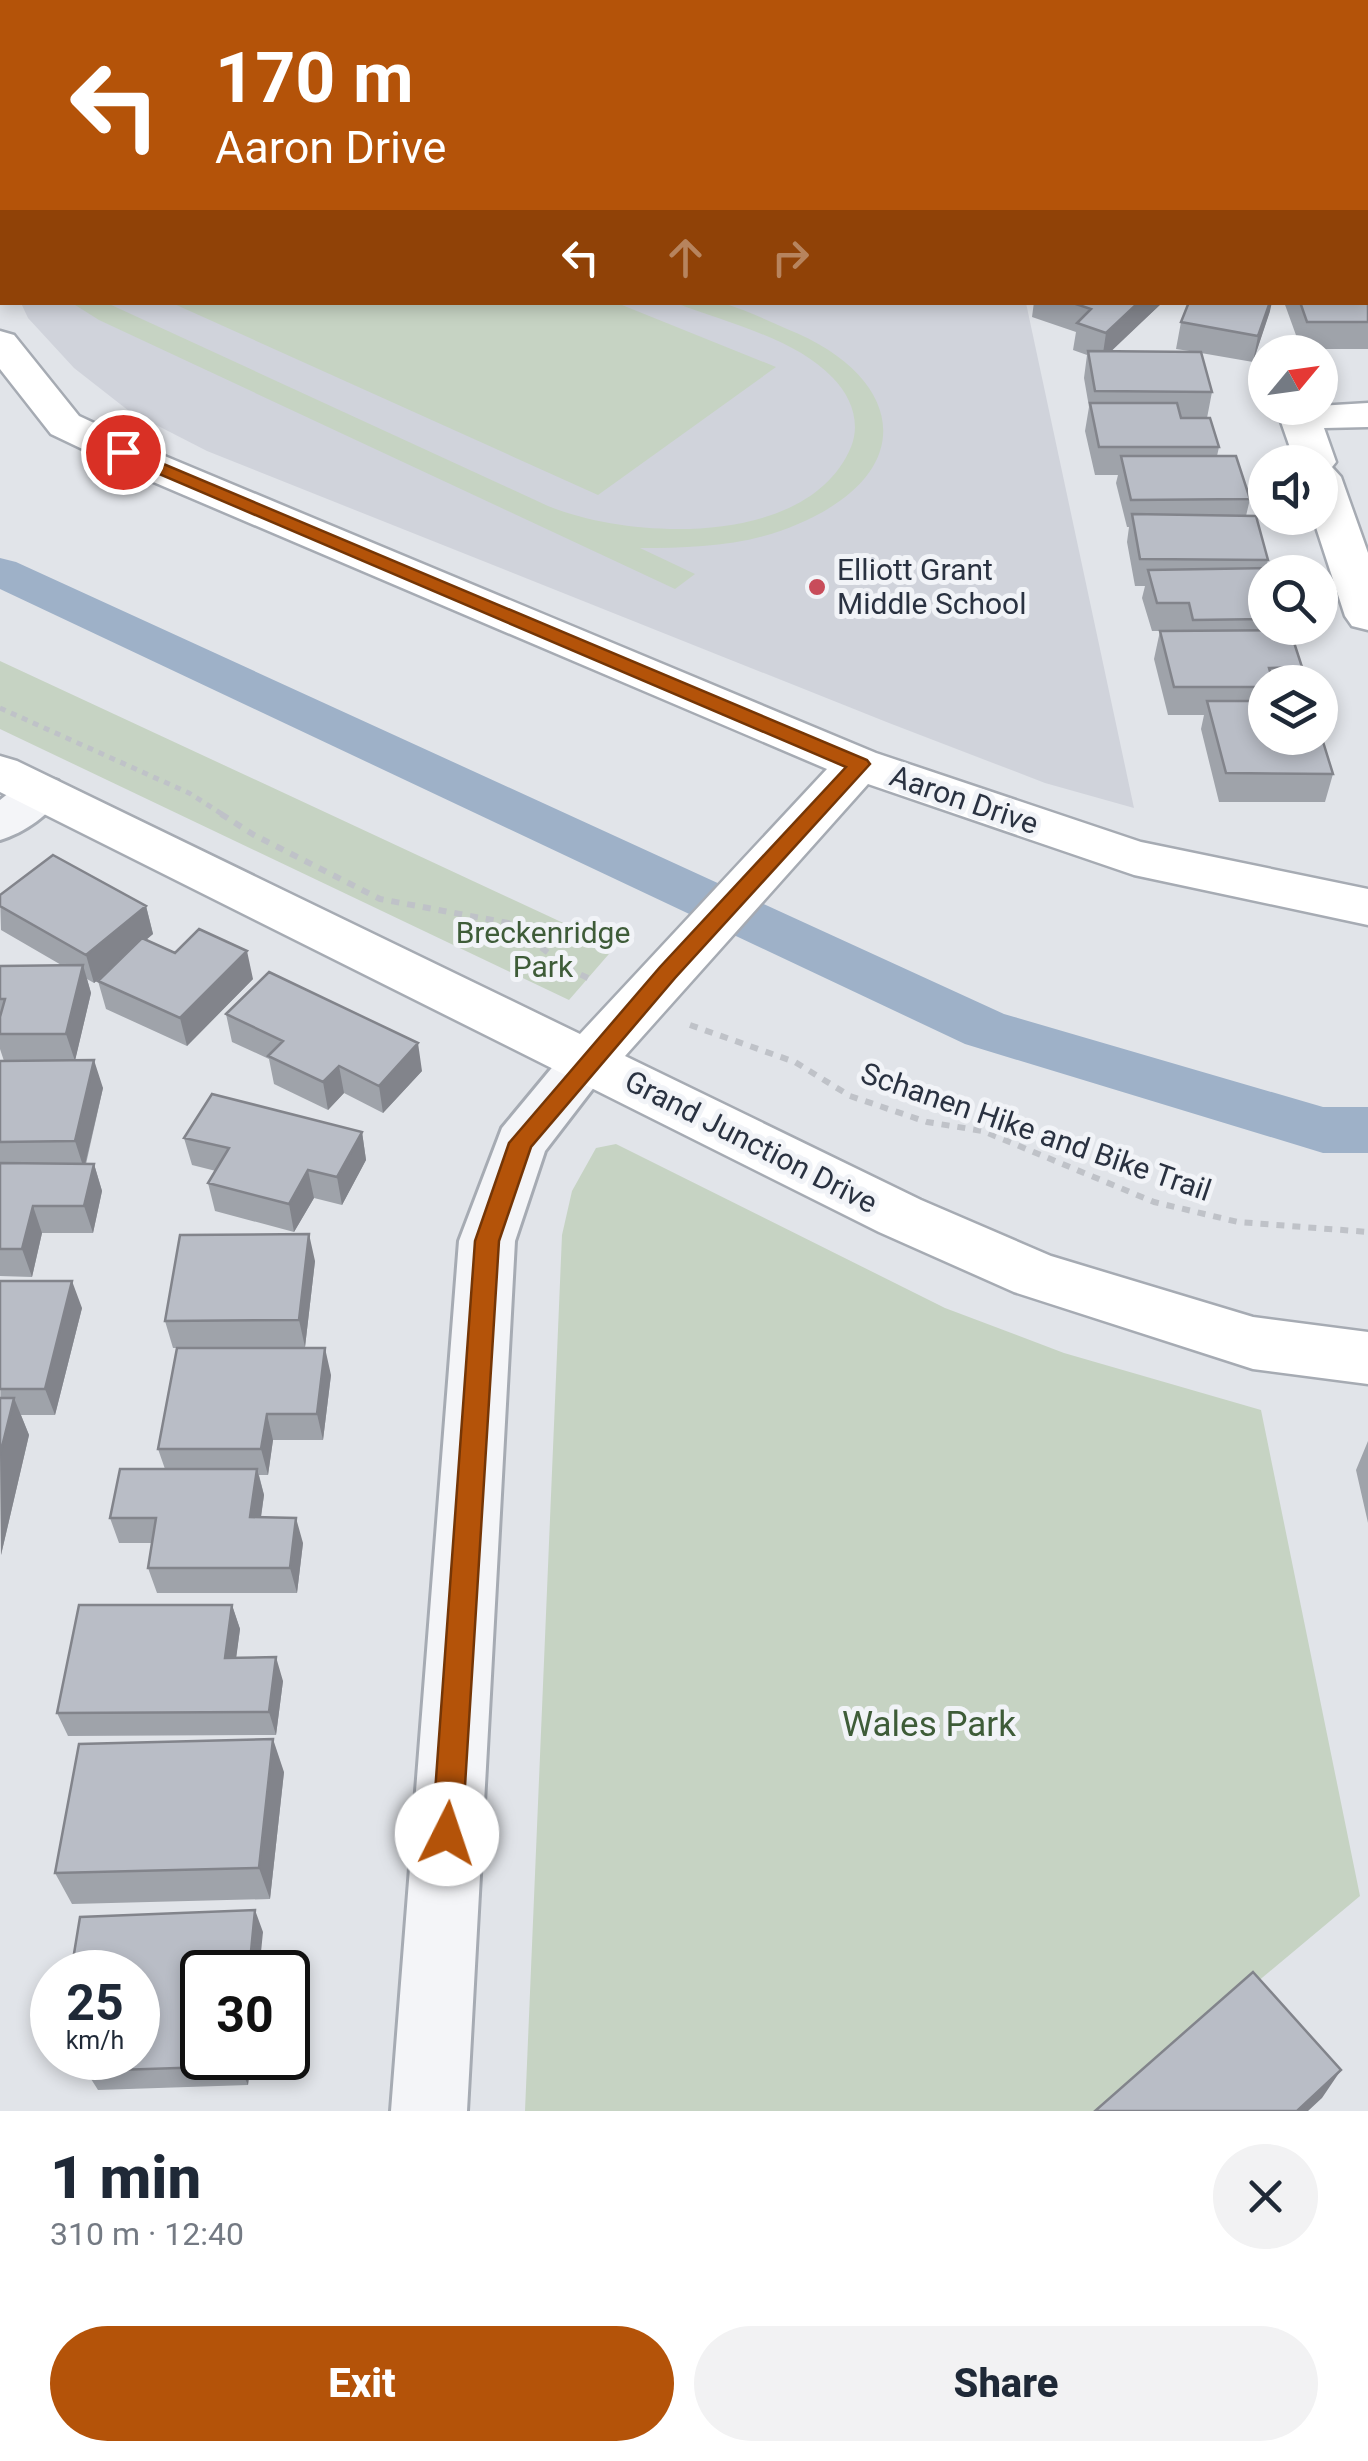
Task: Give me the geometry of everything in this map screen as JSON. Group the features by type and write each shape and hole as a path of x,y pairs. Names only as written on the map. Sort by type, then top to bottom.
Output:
{"street":[{"name":"Aaron Drive","path":"0,343 65,425 152,466 860,764 1134,858 1368,907"},
{"path":"1309,445 1299,416 1368,416"},
{"path":"1338,529 1368,616"},
{"path":"429,2111 487,1241 521,1143 589,1060 860,764"},
{"name":"Grand Junction Drive","path":"14,796 589,1060 900,1216 1035,1275 1254,1343 1368,1358"}],"path":[{"name":"Schanen Hike and Bike Trail","path":"0,708 189,793 254,835 380,899 508,922 573,972 654,988 698,1028 795,1062 850,1096 927,1122 982,1132 1154,1202 1238,1222 1368,1232"}],"shaded area":[{"name":"Elliott Grant Middle School","path":"22,305 1026,305 1134,808 1045,783 889,723 207,451 129,411 74,368 28,318"}],"green space":[{"path":"75,305 111,305 548,506 624,525 669,529 715,527 759,519 798,504 829,480 854,438 849,401 817,364 780,342 682,305 730,305 826,348 855,371 874,397 883,424 880,451 865,478 838,502 798,524 740,541 640,548 695,574 675,589 99,320"},
{"path":"176,305 622,305 776,367 598,495"},
{"name":"Breckenridge Park","path":"0,661 615,947 569,1000 0,729"},
{"name":"Wales Park","path":"616,1144 945,1308 1064,1353 1261,1410 1360,1896 1103,2111 525,2111 562,1235 572,1191 596,1148"}],"building":[{"path":"1079,305 1136,305 1106,333 1077,323 1091,309"},
{"path":"1188,305 1269,305 1258,335 1181,322"},
{"path":"1301,305 1368,305 1368,322 1307,322"},
{"path":"1088,351 1201,352 1212,392 1095,391"},
{"path":"1090,403 1177,403 1181,418 1210,418 1219,447 1099,447"},
{"path":"1121,456 1236,456 1248,493 1248,499 1131,500"},
{"path":"1132,514 1248,516 1248,535 1261,535 1267,555 1248,555 1248,560 1140,559"},
{"path":"1248,568 1248,619 1193,620 1189,603 1157,603 1148,570"},
{"path":"1248,630 1248,645 1295,645 1301,665 1248,665 1248,687 1174,687 1160,631"},
{"path":"1207,701 1248,701 1248,755 1327,755 1333,774 1226,773"},
{"path":"53,855 146,906 86,955 0,906 0,895"},
{"path":"199,929 247,951 180,1018 98,981 142,938 175,953"},
{"path":"83,965 66,1034 0,1034 5,999 0,999 0,966"},
{"path":"269,972 418,1043 379,1086 339,1066 323,1082 268,1056 283,1041 226,1014"},
{"path":"94,1060 75,1141 0,1142 0,1061"},
{"path":"212,1094 362,1132 337,1177 308,1170 289,1204 208,1183 229,1148 184,1138"},
{"path":"0,1163 94,1164 84,1206 33,1206 22,1249 0,1249"},
{"path":"309,1234 299,1320 165,1321 180,1235"},
{"path":"0,1281 72,1281 45,1389 0,1389"},
{"path":"177,1348 325,1348 317,1414 267,1414 261,1449 158,1449"},
{"path":"0,1398 14,1398 0,1455"},
{"path":"120,1469 257,1469 250,1517 296,1518 290,1568 148,1568 156,1518 110,1518"},
{"path":"79,1605 232,1605 225,1658 276,1657 269,1712 57,1713"},
{"path":"273,1739 259,1868 55,1873 79,1744"},
{"path":"255,1910 251,1950 180,1950 180,2068 160,2069 160,1950 75,1950 80,1917"},
{"path":"1253,1972 1341,2070 1297,2111 1095,2111"}],"waterway":[{"path":"0,572 985,1029 1323,1130 1368,1130"}],"place":[{"name":"Elliott Grant Middle School","path":"817,587"}],"route":[{"path":"123,452 860,764 589,1060 521,1143 487,1241 447,1834"}]}
